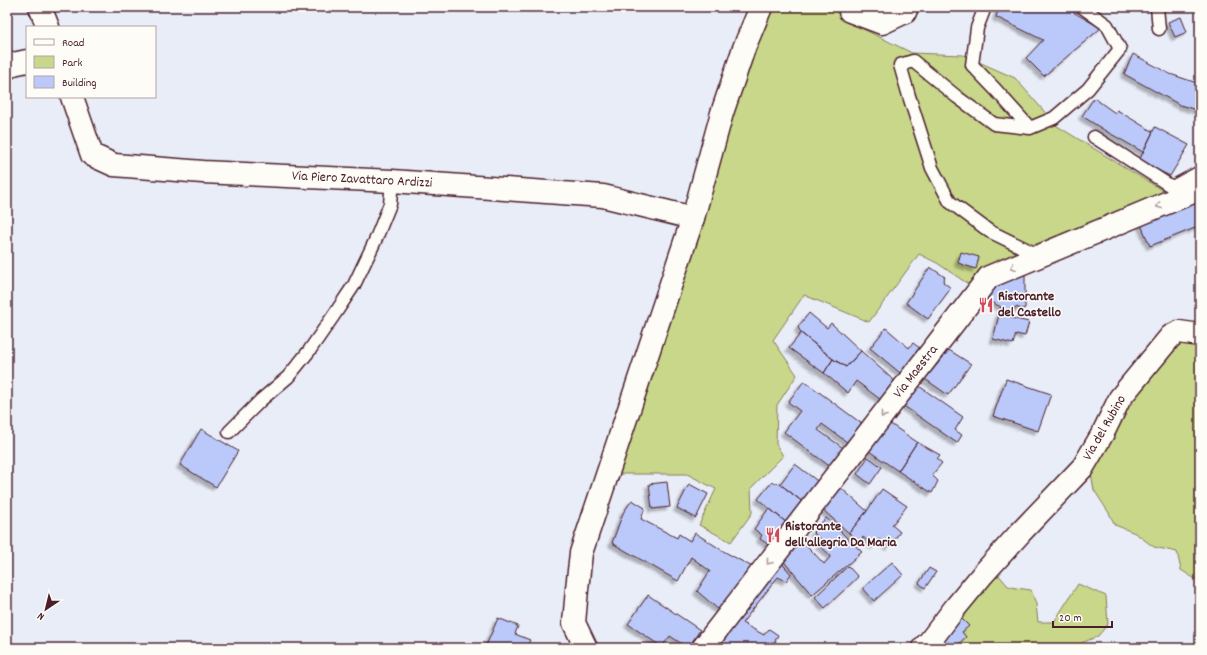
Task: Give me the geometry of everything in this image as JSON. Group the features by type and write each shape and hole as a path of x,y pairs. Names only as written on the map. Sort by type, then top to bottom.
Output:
{"street":[{"path":"40,7 48,26"},
{"path":"586,648 574,623 582,553 693,218 722,113 744,48 761,7"},
{"path":"850,7 850,11 882,23 905,12 907,7"},
{"path":"7,68 13,64 26,61"},
{"name":"Via Piero Zavattaro Ardizzi","path":"72,98 92,155 114,165 202,172 392,181 603,196 693,218"},
{"name":"Via Maestra","path":"702,648 989,277 1040,256 1198,184"},
{"name":"Via del Rubino","path":"923,648 983,574 1083,467 1104,433 1120,398 1171,336 1180,332 1200,335"}],"lane":[{"path":"985,7 977,28 972,66 1030,128"},
{"path":"1040,256 989,231 950,202 932,168 900,66 913,61 957,97 994,124 1030,128 1054,118 1088,89 1120,49 1107,25 1082,7"},
{"path":"1157,7 1159,29"},
{"path":"1094,137 1172,187 1198,184"},
{"path":"229,432 261,400 288,377 309,351 354,285 375,241 390,204 392,181"}],"green space":[{"path":"767,7 828,7 855,25 912,53 963,55 1015,78 1057,126 1170,195 974,288 937,263 919,254 869,322 804,295 773,340 797,375 777,405 776,444 783,456 751,488 752,513 731,542 699,525 716,489 687,474 615,474"},
{"path":"1200,336 1200,582 1181,570 1177,552 1154,547 1135,533 1115,525 1094,490 1089,462 1172,338"},
{"path":"997,573 1008,586 1031,590 1036,604 1038,622 1054,622 1078,584 1106,596 1108,624 1098,636 1070,648 927,648"}],"building":[{"path":"999,7 1064,7 1101,28 1044,76 1026,58 1043,40 996,17"},
{"path":"1181,17 1187,32 1175,37 1168,22"},
{"path":"1133,54 1170,74 1200,84 1200,111 1180,105 1124,74"},
{"path":"1094,98 1115,113 1117,110 1153,132 1143,152 1082,116"},
{"path":"1155,127 1189,145 1170,176 1139,161"},
{"path":"1200,196 1200,226 1150,246 1139,220"},
{"path":"961,252 979,257 976,269 958,263"},
{"path":"930,267 945,277 943,282 951,288 928,319 906,303"},
{"path":"1025,272 1025,308 1022,309 1015,307 1011,318 1029,322 1025,336 1016,334 1013,344 993,339 1001,307 984,298 1008,274"},
{"path":"809,313 827,328 831,323 861,351 846,367 833,359 801,333 798,327"},
{"path":"886,328 909,348 913,343 925,352 905,377 870,348"},
{"path":"801,333 833,359 824,373 789,348"},
{"path":"949,350 971,364 948,395 925,379"},
{"path":"861,351 899,385 885,403 856,381 848,393 824,373 833,359 846,367"},
{"path":"1006,379 1051,394 1038,431 993,416"},
{"path":"804,381 865,426 851,445 822,424 818,430 846,450 832,468 784,432 800,411 788,402"},
{"path":"919,386 963,417 955,430 962,435 957,443 904,406"},
{"path":"889,423 917,442 898,471 869,451"},
{"path":"201,429 238,451 216,487 180,465"},
{"path":"917,442 940,455 937,459 942,463 932,475 938,481 932,493 898,471"},
{"path":"868,457 882,467 870,484 857,474"},
{"path":"795,464 820,483 804,503 780,484"},
{"path":"667,482 670,507 652,509 649,484"},
{"path":"772,482 780,484 804,503 788,524 758,499"},
{"path":"689,484 708,494 696,518 677,508"},
{"path":"841,488 867,511 849,533 823,510"},
{"path":"882,489 907,506 892,525 900,532 889,547 879,539 874,546 863,537 861,543 849,533 867,511"},
{"path":"632,500 645,508 641,519 677,538 679,534 690,541 695,533 756,569 720,611 697,591 710,571 691,557 678,581 612,543 623,513"},
{"path":"769,508 788,524 771,546 760,539 762,535 754,529"},
{"path":"826,518 862,552 812,595 781,558 799,537 824,564 831,556 819,545 822,541 813,532"},
{"path":"779,560 791,574 786,581 778,577 742,623 764,635 769,629 778,635 775,641 783,648 710,648"},
{"path":"892,562 903,575 874,601 863,588"},
{"path":"848,566 858,577 825,608 815,597"},
{"path":"929,568 936,572 925,588 919,583"},
{"path":"648,595 700,630 688,648 670,636 662,647 628,624"},
{"path":"960,617 969,626 962,632 966,637 954,648 942,648 935,640"},
{"path":"498,618 518,626 515,634 530,640 526,648 485,648"}],"place":[{"name":"Ristorante del Castello","path":"986,305"},
{"name":"Ristorante dell'allegria Da Maria","path":"773,535"}]}
